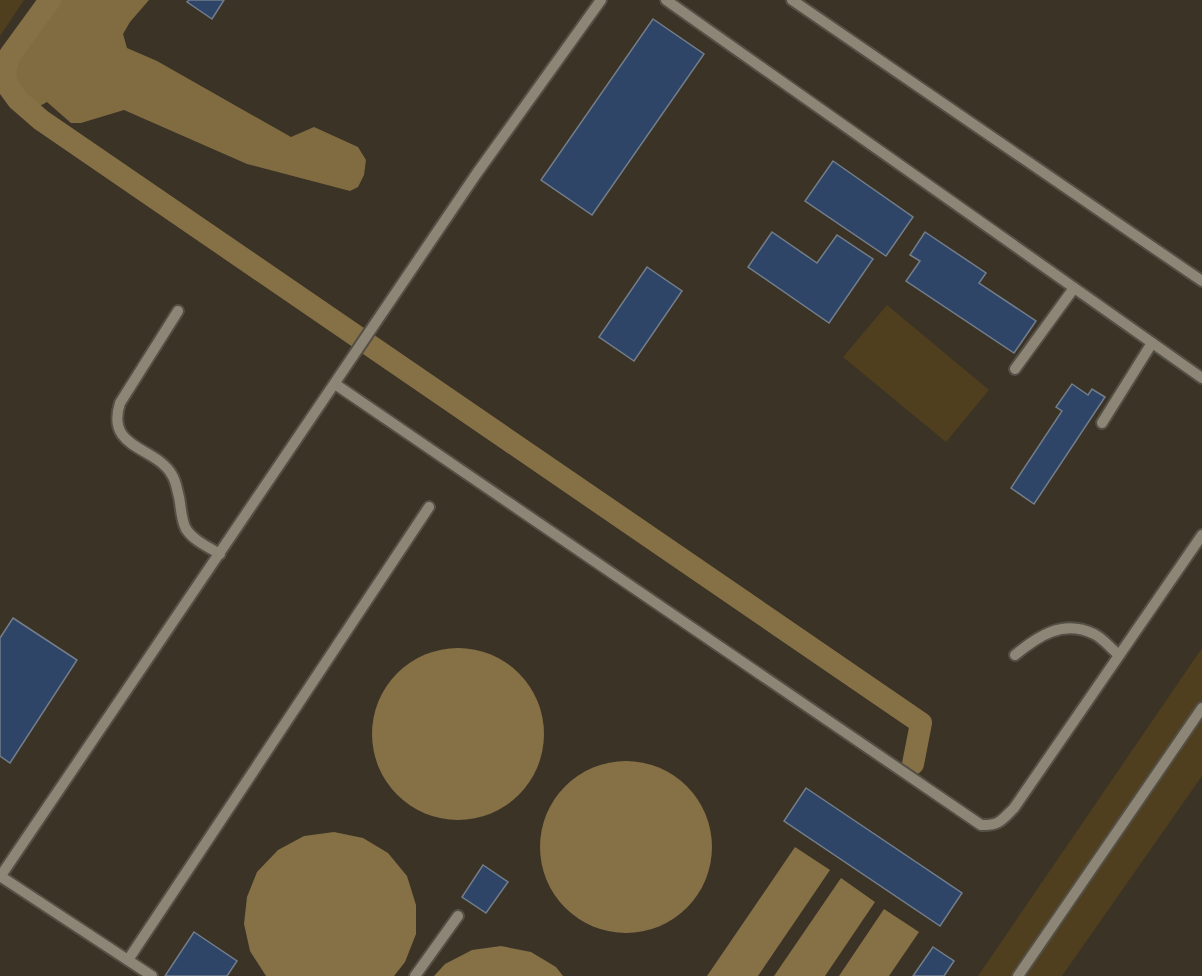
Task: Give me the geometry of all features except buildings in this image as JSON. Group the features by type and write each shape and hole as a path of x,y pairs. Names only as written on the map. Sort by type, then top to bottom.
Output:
{"street":[{"path":"152,976 0,876 477,173 601,0"},
{"path":"666,0 1202,378"},
{"path":"792,0 1202,281"},
{"path":"1015,369 1074,288"},
{"path":"178,311 120,403 117,425 122,435 130,442 166,467 173,476 185,527 194,537 220,554"},
{"path":"1102,423 1152,343"},
{"path":"335,384 981,825 992,826 1014,808 1202,535"},
{"path":"128,960 429,507"},
{"path":"1015,655 1033,640 1056,629 1078,628 1095,634 1119,655"},
{"path":"1018,976 1202,708"},
{"path":"415,976 458,916"}],"shaded area":[{"path":"0,0 24,0 0,36"},
{"path":"49,0 149,0 123,34 127,48 157,61 291,137 314,127 358,147 366,160 364,175 358,187 350,191 247,164 124,110 81,123 71,123 47,102 38,107 26,97 11,75 20,51"},
{"path":"887,305 989,390 946,442 843,357"},
{"path":"458,648 491,655 519,673 537,701 544,734 537,767 519,795 491,813 458,820 425,813 397,795 379,767 372,734 379,701 397,673 425,655"},
{"path":"1202,648 1202,776 1062,976 978,976"},
{"path":"626,761 659,768 687,786 705,814 712,847 705,880 687,908 659,926 626,933 593,926 565,908 547,880 540,847 547,814 565,786 593,768"},
{"path":"334,832 363,838 388,853 407,876 416,905 416,934 405,962 394,976 266,976 250,951 244,924 247,897 257,872 278,850 304,836"},
{"path":"795,847 830,870 758,976 707,976"},
{"path":"841,878 875,902 825,976 774,976"},
{"path":"884,909 919,932 889,976 839,976"},
{"path":"501,946 531,952 556,967 563,976 434,976 445,964 472,950"}],"waterway":[{"path":"50,0 10,55 5,70 7,85 18,100 41,120 921,723 913,764"}]}
